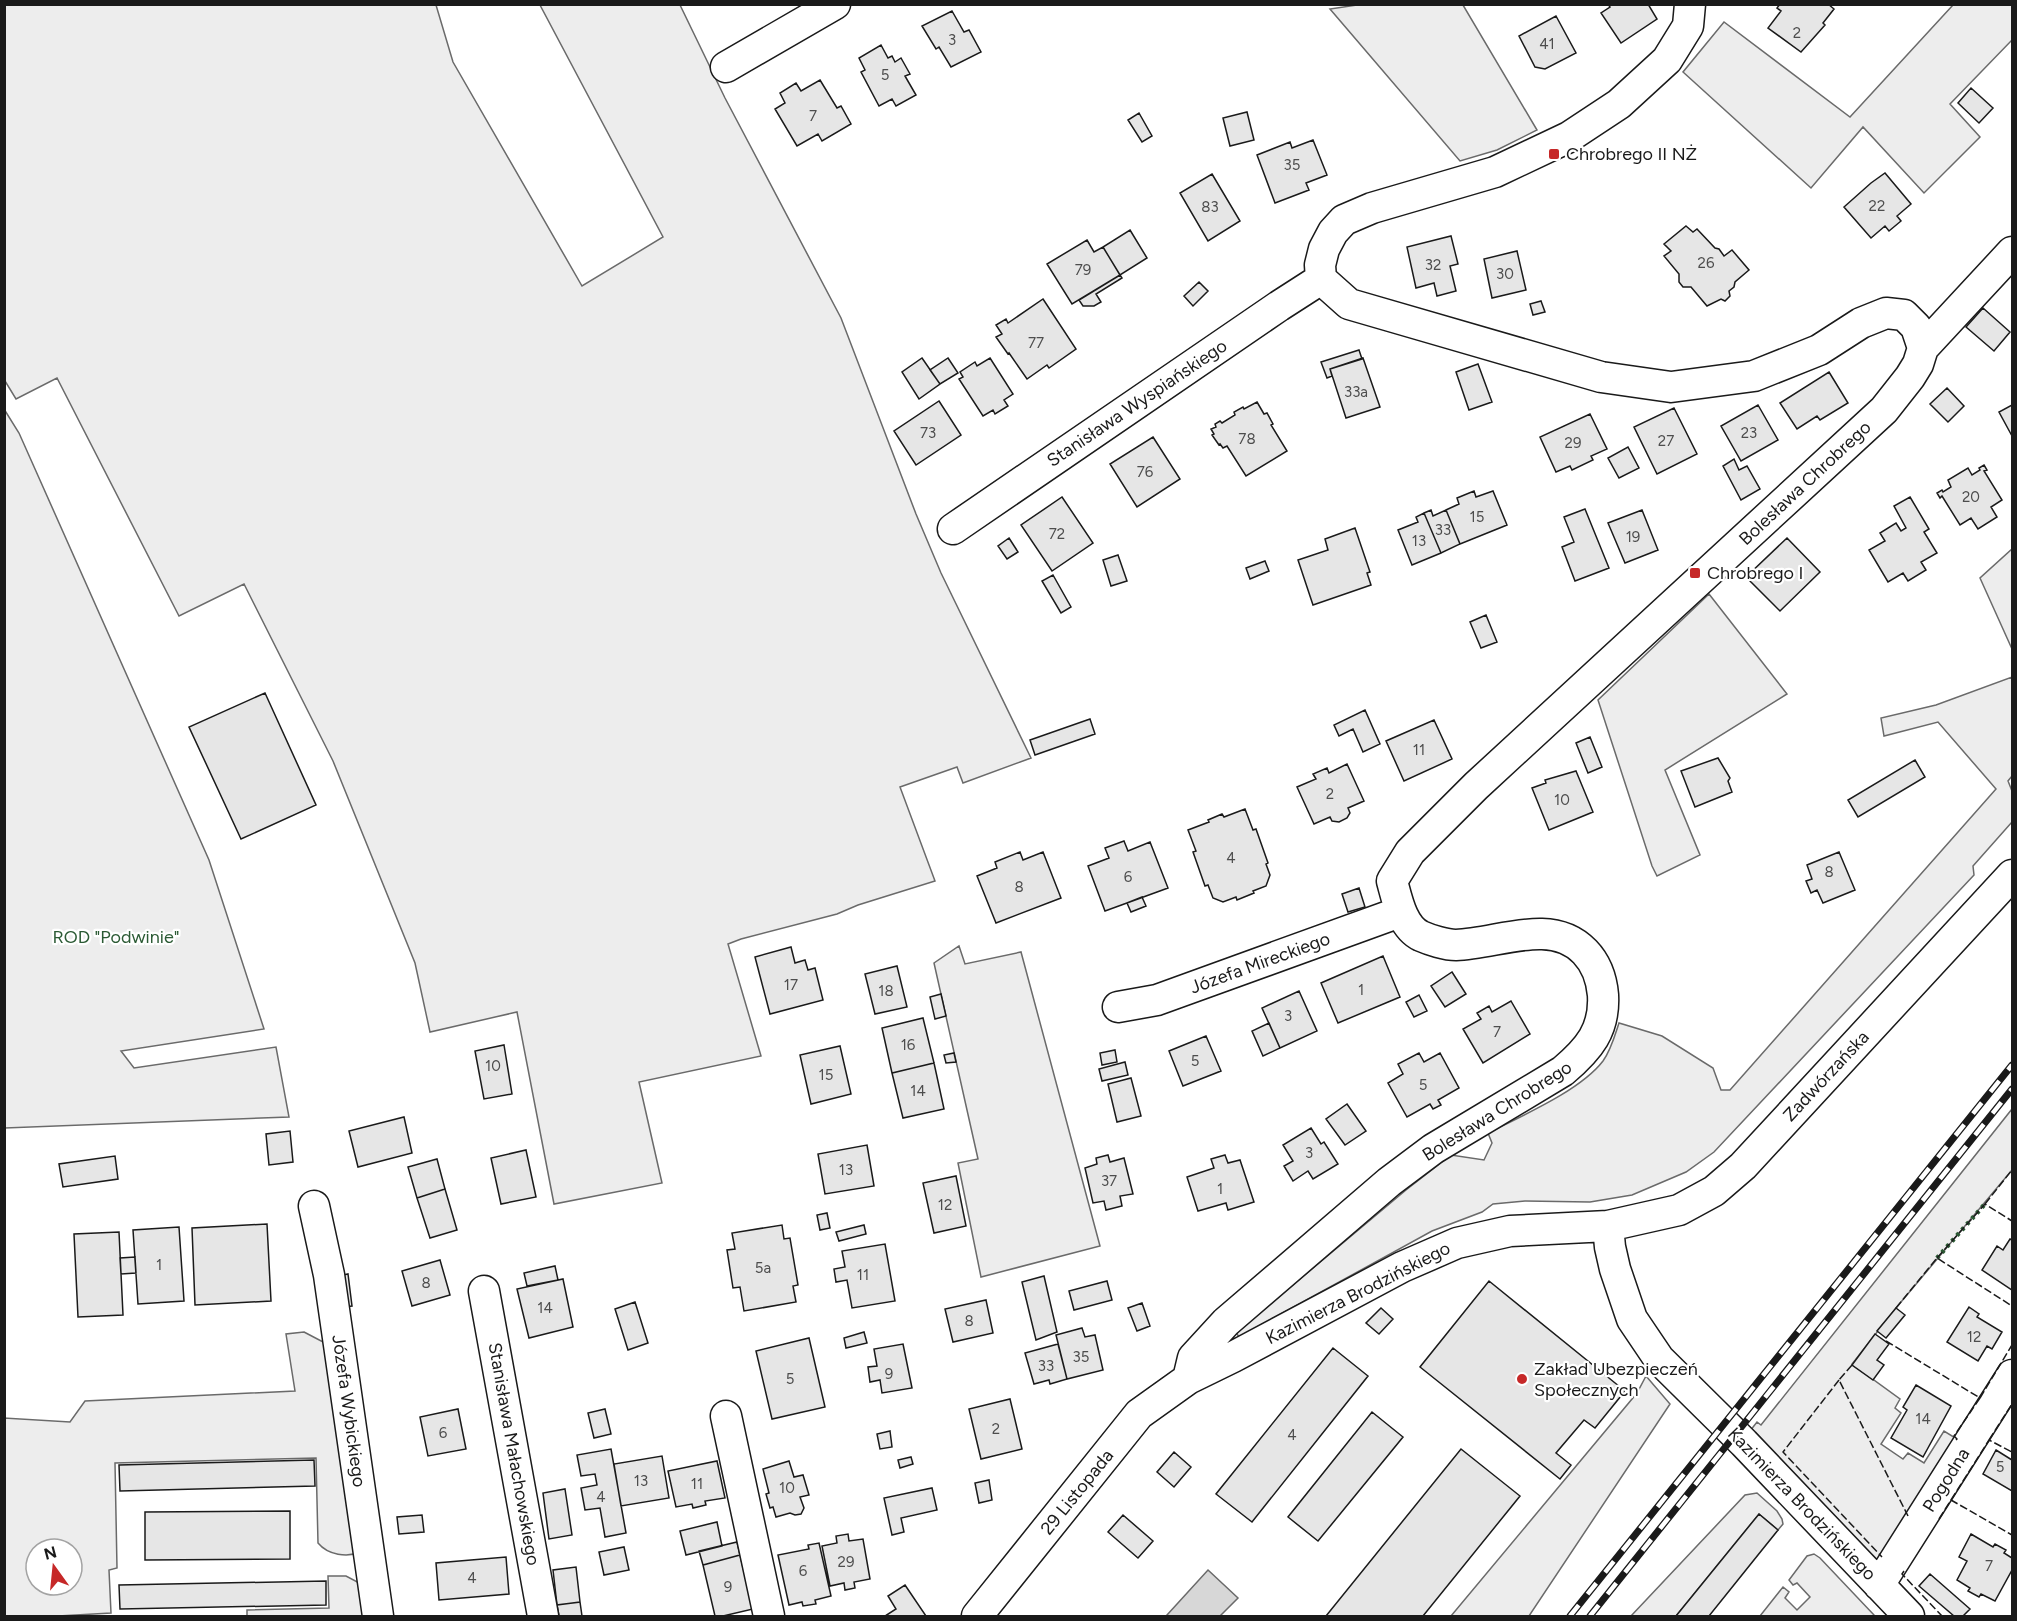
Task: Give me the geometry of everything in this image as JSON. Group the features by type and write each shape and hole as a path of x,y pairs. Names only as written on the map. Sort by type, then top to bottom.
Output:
{"street":[{"path":"726,67 835,4"},
{"path":"1690,4 1688,26 1667,60 1619,104 1569,138 1495,172 1372,208 1344,220 1333,232 1324,249 1320,265 1321,279 1349,304 1601,377 1671,387 1754,376 1819,350 1861,323 1886,313 1904,315 1916,327 1923,348"},
{"name":"Bolesława Chrobrego","path":"1188,1379 1193,1358 1226,1322 1389,1182 1433,1149 1563,1071 1580,1058 1596,1037 1604,1008 1601,979 1589,954 1570,940 1542,934 1454,945 1418,935 1400,912 1392,881 1410,852 1476,786 1884,410 1910,377 1918,364 1923,348 2013,252"},
{"name":"Stanisława Wyspiańskiego","path":"953,529 1321,279"},
{"name":"Zadwórzańska","path":"1608,1226 1678,1210 1714,1191 1743,1166 2013,875"},
{"name":"Józefa Mireckiego","path":"1118,1007 1157,1000 1400,912"},
{"name":"Józefa Wybickiego","path":"314,1206 329,1275 378,1617"},
{"name":"Kazimierza Brodzińskiego","path":"1188,1379 1402,1267 1457,1243 1510,1231 1608,1226 1615,1269 1632,1319 1659,1359 1744,1443 1909,1617"},
{"name":"Stanisława Małachowskiego","path":"484,1291 543,1617"},
{"name":"Pogodna","path":"1879,1585 2013,1375"},
{"name":"29 Listopada","path":"977,1617 1139,1414 1188,1379"},
{"path":"726,1416 769,1617"}],"green space":[{"path":"5,5 436,5 453,62 582,286 663,237 540,5 680,5 725,98 841,318 941,573 1031,758 963,783 957,767 900,787 935,881 858,905 837,914 728,944 761,1056 639,1082 662,1183 554,1204 517,1012 430,1032 415,963 333,761 244,584 179,616 57,378 16,399 5,381"},
{"path":"1357,5 1463,5 1537,130 1497,150 1460,161 1330,9"},
{"path":"1953,5 2012,5 2012,40 1950,104 1980,137 1924,193 1863,127 1811,188 1683,72 1724,22 1850,117"},
{"name":"ROD \"Podwinie\"","path":"4,409 19,433 209,860 264,1029 121,1051 134,1068 276,1047 289,1117 5,1128"},
{"path":"2012,549 2012,649 1980,578"},
{"path":"1709,594 1787,694 1665,770 1700,855 1657,876 1598,700"},
{"path":"2012,677 2012,776 2008,781 2012,791 2012,822 1973,866 1974,875 1714,1152 1686,1172 1632,1195 1590,1202 1525,1201 1493,1204 1482,1212 1432,1231 1239,1337 1237,1334 1239,1330 1451,1155 1484,1160 1492,1143 1488,1133 1549,1102 1580,1083 1603,1061 1619,1023 1662,1036 1713,1068 1721,1090 1730,1090 1996,789 1938,722 1884,736 1881,718 1936,705"},
{"path":"959,946 965,964 1021,952 1100,1246 981,1277 958,1163 978,1159 934,963"},
{"path":"2012,1109 2012,1170 1852,1364 1900,1399 1895,1408 1901,1413 1881,1444 1903,1459 1908,1453 1924,1463 1944,1431 1957,1439 1882,1558 1875,1559 1750,1431 1757,1422 1761,1425"},
{"path":"304,1332 327,1344 361,1552 350,1555 332,1553 318,1543 316,1458 115,1463 117,1568 109,1570 111,1613 5,1616 4,1418 70,1422 85,1401 295,1391 286,1334"},
{"path":"1646,1376 1670,1404 1529,1616 1451,1616 1637,1393"},
{"path":"1757,1493 1777,1511 1782,1519 1783,1524 1778,1530 1759,1514 1676,1616 1631,1616 1745,1495"},
{"path":"1814,1554 1874,1615 1760,1616 1783,1587 1789,1592 1785,1598 1797,1610 1810,1597 1797,1583 1793,1585 1789,1580 1807,1556"},
{"path":"328,1576 346,1576 365,1586 370,1616 247,1616 247,1610 329,1608"}],"shaded area":[{"path":"1208,1570 1238,1598 1220,1616 1168,1616 1167,1615"}],"building":[{"path":"1608,4 1648,4 1657,19 1621,43 1601,13 1610,7"},
{"path":"1780,4 1828,4 1834,9 1823,23 1825,25 1801,52 1768,28 1781,11 1777,8"},
{"path":"952,11 964,32 969,30 981,52 951,67 939,47 936,49 922,26"},
{"path":"1556,16 1576,53 1545,69 1535,67 1519,36"},
{"path":"881,45 888,58 892,56 895,62 901,58 910,74 905,76 916,95 896,106 892,99 879,106 861,72 865,70 859,58"},
{"path":"820,80 837,108 841,106 851,124 822,141 818,134 797,146 775,109 785,103 780,93 796,83 801,91"},
{"path":"1971,88 1993,108 1979,123 1958,103"},
{"path":"1247,112 1254,140 1230,146 1223,118"},
{"path":"1139,113 1152,136 1142,142 1128,120"},
{"path":"1313,140 1327,175 1306,183 1309,190 1275,203 1257,155 1290,142 1292,148"},
{"path":"1885,173 1911,204 1897,216 1901,221 1889,231 1885,226 1871,238 1844,207"},
{"path":"1212,174 1240,221 1208,241 1180,193"},
{"path":"1686,226 1693,232 1697,229 1724,256 1732,250 1749,270 1735,282 1734,287 1729,291 1730,296 1725,301 1721,299 1707,306 1691,287 1683,287 1679,282 1679,274 1664,256 1671,251 1664,244"},
{"path":"1130,230 1147,258 1120,275 1103,247"},
{"path":"1451,236 1458,264 1450,266 1456,291 1437,296 1434,283 1416,288 1407,247"},
{"path":"1087,240 1094,252 1103,247 1120,275 1072,304 1047,264"},
{"path":"1517,251 1526,290 1492,298 1484,259"},
{"path":"1120,275 1122,278 1096,294 1101,302 1094,306 1083,306 1079,300"},
{"path":"1199,282 1208,291 1193,306 1184,296"},
{"path":"1043,299 1076,349 1049,368 1047,365 1027,379 996,337 1002,334 996,325 1006,319 1008,323"},
{"path":"1541,301 1545,312 1533,315 1530,304"},
{"path":"1983,308 2010,332 1994,351 1966,327"},
{"path":"1359,350 1362,359 1330,369 1332,376 1327,378 1321,362"},
{"path":"922,358 940,384 919,399 902,372"},
{"path":"948,358 958,373 940,384 930,370"},
{"path":"990,358 1013,394 1004,400 1008,406 995,414 993,410 983,416 959,379 963,377 960,372 975,362 977,366"},
{"path":"1363,358 1380,407 1346,418 1330,369"},
{"path":"1478,364 1492,402 1469,410 1456,372"},
{"path":"1829,372 1848,403 1820,420 1817,416 1797,429 1780,403"},
{"path":"1947,388 1964,406 1948,422 1930,404"},
{"path":"939,401 961,435 916,465 894,431"},
{"path":"1257,402 1264,414 1267,413 1273,424 1271,425 1287,451 1246,476 1227,446 1223,448 1219,445 1211,429 1216,427 1215,424 1220,421 1222,423 1235,415 1234,412"},
{"path":"1758,405 1778,440 1741,461 1721,426"},
{"path":"2012,405 2012,436 1999,412"},
{"path":"1674,408 1697,454 1657,474 1634,427"},
{"path":"1590,414 1607,449 1591,456 1593,460 1572,470 1570,466 1556,472 1540,437"},
{"path":"1153,437 1180,479 1137,507 1110,464"},
{"path":"1628,447 1639,468 1619,478 1608,458"},
{"path":"1734,459 1739,470 1747,466 1760,489 1741,500 1723,466"},
{"path":"1984,465 1987,470 1984,471 2002,500 1991,507 1997,517 1978,529 1971,518 1960,525 1942,496 1940,498 1937,493 1951,487 1948,480 1968,468 1972,475"},
{"path":"1474,491 1476,497 1493,491 1507,525 1460,544 1446,510 1459,504 1457,498"},
{"path":"1062,497 1093,543 1052,571 1021,525"},
{"path":"1910,497 1929,529 1924,532 1937,553 1921,562 1926,570 1908,581 1903,573 1888,582 1869,550 1885,541 1880,533 1896,523 1901,531 1906,528 1894,506"},
{"path":"1585,509 1609,568 1575,581 1562,547 1574,542 1564,517"},
{"path":"1431,510 1433,516 1446,510 1460,544 1441,553 1424,513"},
{"path":"1642,510 1658,550 1625,563 1608,523"},
{"path":"1424,513 1441,553 1412,565 1398,530 1418,522 1416,517"},
{"path":"1355,528 1370,572 1367,573 1371,585 1313,605 1298,560 1328,550 1325,539"},
{"path":"1009,538 1018,552 1007,559 998,546"},
{"path":"1787,538 1820,572 1780,611 1746,577"},
{"path":"1118,555 1127,581 1111,586 1103,560"},
{"path":"1265,561 1269,571 1250,579 1246,568"},
{"path":"1053,575 1071,607 1061,613 1042,581"},
{"path":"1486,615 1497,642 1481,648 1470,622"},
{"path":"265,693 316,805 241,839 189,727"},
{"path":"1365,710 1380,744 1363,752 1353,729 1339,736 1334,725"},
{"path":"1090,719 1095,734 1035,755 1030,740"},
{"path":"1434,720 1452,759 1404,781 1386,741"},
{"path":"1590,737 1602,767 1588,773 1576,743"},
{"path":"1718,758 1730,778 1728,781 1732,792 1695,807 1681,771"},
{"path":"1915,760 1925,777 1858,817 1848,800"},
{"path":"1347,764 1364,801 1348,808 1350,813 1347,818 1339,822 1332,821 1330,817 1314,824 1297,787 1316,779 1313,774 1327,768 1329,773"},
{"path":"1576,771 1593,812 1549,830 1532,788 1546,783 1545,780"},
{"path":"1245,809 1253,830 1256,829 1270,875 1266,886 1253,891 1254,893 1237,900 1236,897 1223,902 1213,898 1208,885 1205,886 1188,830 1222,814 1224,817"},
{"path":"1124,841 1128,851 1150,842 1168,888 1105,911 1088,866 1109,858 1105,848"},
{"path":"1020,852 1023,860 1043,852 1061,898 996,923 977,876 997,868 995,862"},
{"path":"1839,852 1855,890 1823,903 1817,890 1811,893 1806,881 1812,879 1807,865"},
{"path":"1359,888 1365,907 1348,912 1342,894"},
{"path":"1142,897 1146,906 1131,912 1127,903"},
{"path":"791,947 795,963 805,960 808,970 815,968 823,1000 770,1014 755,957"},
{"path":"1383,956 1400,997 1338,1023 1321,983"},
{"path":"897,966 907,1007 875,1014 865,974"},
{"path":"1452,972 1466,994 1445,1007 1431,986"},
{"path":"1299,991 1317,1031 1280,1048 1262,1008"},
{"path":"941,994 946,1016 935,1019 930,997"},
{"path":"1419,995 1427,1011 1414,1017 1406,1002"},
{"path":"1511,1001 1530,1034 1483,1063 1463,1029 1481,1019 1477,1013 1489,1006 1492,1012"},
{"path":"923,1018 934,1063 892,1073 882,1028"},
{"path":"1269,1023 1280,1048 1263,1056 1252,1031"},
{"path":"1206,1036 1221,1071 1183,1086 1169,1051"},
{"path":"504,1045 512,1094 484,1099 475,1051"},
{"path":"840,1046 851,1094 811,1104 800,1055"},
{"path":"1115,1050 1117,1062 1102,1065 1100,1053"},
{"path":"954,1053 956,1062 946,1063 944,1055"},
{"path":"1419,1053 1424,1062 1440,1053 1459,1088 1438,1100 1441,1105 1433,1109 1430,1104 1407,1117 1388,1083 1403,1074 1398,1064"},
{"path":"1125,1062 1128,1075 1102,1081 1099,1069"},
{"path":"934,1063 944,1109 903,1118 892,1073"},
{"path":"1131,1078 1141,1116 1117,1122 1108,1084"},
{"path":"1347,1104 1366,1131 1345,1145 1326,1119"},
{"path":"404,1117 412,1153 358,1167 349,1131"},
{"path":"1311,1128 1321,1144 1324,1142 1338,1164 1313,1179 1308,1171 1293,1181 1284,1166 1293,1161 1283,1145"},
{"path":"290,1131 293,1162 269,1165 266,1134"},
{"path":"867,1145 874,1186 825,1194 818,1154"},
{"path":"526,1150 536,1197 501,1204 491,1158"},
{"path":"1108,1155 1110,1162 1124,1158 1133,1194 1120,1196 1122,1206 1106,1210 1104,1201 1093,1203 1085,1168 1097,1164 1096,1158"},
{"path":"1225,1155 1228,1163 1240,1160 1254,1202 1228,1210 1226,1203 1198,1211 1187,1177 1214,1168 1211,1159"},
{"path":"115,1156 118,1179 63,1187 59,1164"},
{"path":"437,1159 445,1189 417,1198 408,1167"},
{"path":"956,1176 966,1226 934,1233 923,1183"},
{"path":"445,1189 457,1230 430,1238 417,1198"},
{"path":"827,1213 830,1228 820,1230 817,1215"},
{"path":"267,1224 271,1301 195,1305 192,1228"},
{"path":"782,1225 784,1239 790,1238 798,1285 793,1286 796,1302 744,1311 740,1287 733,1288 727,1250 735,1249 732,1233"},
{"path":"864,1225 866,1234 839,1241 836,1232"},
{"path":"179,1227 184,1301 138,1304 133,1230"},
{"path":"119,1232 123,1315 78,1317 74,1234"},
{"path":"2010,1239 2012,1240 2012,1290 1982,1270 1997,1246 2003,1250"},
{"path":"885,1244 895,1301 852,1308 847,1280 836,1282 834,1269 845,1267 842,1251"},
{"path":"135,1257 136,1273 121,1274 120,1258"},
{"path":"440,1260 450,1295 412,1306 402,1271"},
{"path":"555,1266 558,1280 527,1286 524,1273"},
{"path":"348,1274 352,1306 342,1307 338,1276"},
{"path":"1044,1276 1057,1332 1036,1340 1022,1282"},
{"path":"563,1279 573,1327 529,1338 517,1289"},
{"path":"1107,1281 1112,1300 1074,1310 1069,1291"},
{"name":"Zakład Ubezpieczeń Społecznych","path":"1489,1281 1625,1391 1595,1428 1584,1420 1556,1453 1571,1465 1560,1479 1420,1367"},
{"path":"986,1300 993,1333 953,1342 945,1309"},
{"path":"635,1302 648,1343 628,1350 615,1309"},
{"path":"1142,1303 1150,1326 1137,1331 1128,1308"},
{"path":"1969,1307 1979,1314 1977,1317 2002,1332 1992,1349 1987,1346 1978,1361 1947,1342"},
{"path":"1381,1308 1393,1319 1379,1334 1366,1323"},
{"path":"1896,1308 1905,1315 1886,1338 1877,1331"},
{"path":"1082,1328 1085,1337 1095,1335 1103,1370 1067,1379 1056,1335"},
{"path":"864,1332 867,1343 846,1348 844,1338"},
{"path":"1875,1334 1889,1344 1877,1360 1884,1365 1873,1380 1852,1365"},
{"path":"809,1338 825,1407 772,1419 756,1351"},
{"path":"903,1344 912,1388 882,1393 880,1380 870,1382 868,1367 877,1366 874,1349"},
{"path":"1058,1344 1067,1379 1050,1384 1049,1380 1034,1384 1025,1353"},
{"path":"1333,1348 1368,1376 1252,1522 1216,1494"},
{"path":"1916,1385 1951,1406 1923,1457 1891,1438 1907,1410 1903,1407"},
{"path":"1010,1399 1022,1449 981,1459 969,1409"},
{"path":"458,1409 466,1449 428,1456 420,1417"},
{"path":"605,1409 611,1434 594,1438 588,1413"},
{"path":"1372,1412 1403,1437 1318,1541 1288,1517"},
{"path":"890,1431 892,1447 880,1449 877,1434"},
{"path":"611,1449 626,1533 605,1537 600,1508 585,1510 581,1488 597,1485 595,1474 581,1476 577,1455"},
{"path":"1461,1449 1520,1496 1423,1616 1326,1616"},
{"path":"1996,1450 2012,1460 2012,1491 1983,1474"},
{"path":"1174,1452 1191,1467 1174,1487 1157,1472"},
{"path":"662,1456 669,1498 621,1506 614,1464"},
{"path":"911,1457 913,1464 900,1468 898,1460"},
{"path":"314,1460 315,1486 120,1491 119,1465"},
{"path":"717,1461 725,1498 705,1501 706,1505 693,1508 692,1504 676,1507 668,1471"},
{"path":"789,1461 794,1477 803,1475 809,1495 800,1497 804,1508 801,1514 790,1513 776,1517 773,1507 770,1508 766,1494 769,1493 763,1469"},
{"path":"989,1480 992,1500 979,1503 975,1483"},
{"path":"932,1488 937,1510 901,1518 904,1532 892,1535 884,1498"},
{"path":"565,1489 572,1535 549,1539 543,1493"},
{"path":"290,1511 290,1559 145,1560 145,1512"},
{"path":"1759,1514 1778,1530 1709,1616 1676,1616"},
{"path":"422,1515 424,1532 399,1534 397,1517"},
{"path":"1123,1515 1153,1541 1138,1558 1108,1532"},
{"path":"717,1522 722,1546 686,1555 680,1531"},
{"path":"848,1534 849,1541 863,1539 870,1579 854,1582 855,1588 845,1590 844,1583 830,1586 822,1546 837,1543 836,1536"},
{"path":"1971,1534 1993,1547 1995,1544 2006,1550 2004,1553 2012,1558 2012,1570 1995,1601 1981,1594 1979,1597 1968,1591 1970,1588 1957,1580 1967,1561 1959,1557"},
{"path":"737,1542 740,1555 703,1565 699,1551"},
{"path":"819,1543 831,1596 815,1600 816,1604 803,1606 802,1602 789,1605 778,1555 809,1549 808,1545"},
{"path":"624,1547 629,1570 604,1575 599,1552"},
{"path":"740,1555 753,1609 715,1616 703,1565"},
{"path":"506,1557 509,1594 439,1600 436,1563"},
{"path":"576,1567 580,1602 557,1605 553,1570"},
{"path":"1930,1574 1970,1609 1963,1616 1954,1616 1919,1586"},
{"path":"326,1581 326,1605 120,1609 119,1585"},
{"path":"905,1585 926,1616 885,1616 896,1609 888,1596"},
{"path":"580,1602 582,1616 559,1616 557,1605"}],"railway":[{"path":"1570,1616 2012,1065"},
{"path":"1590,1616 2012,1089"}],"hedge":[{"path":"1937,1258 1985,1204"}],"fence":[{"path":"1985,1204 2012,1170"},
{"path":"1937,1258 1985,1204 2012,1221"},
{"path":"1896,1308 1937,1258 2012,1306"},
{"path":"1886,1341 1980,1398 1954,1436 1956,1440"},
{"path":"1980,1398 2012,1345"},
{"path":"1852,1365 1839,1380 1908,1516"},
{"path":"1839,1380 1783,1452 1882,1557"},
{"path":"1989,1440 2012,1404"},
{"path":"1951,1500 1989,1440 2012,1452"},
{"path":"1939,1519 1951,1500 2012,1535"},
{"path":"1904,1571 1902,1574 1942,1616"}],"place":[{"name":"Chrobrego II NŻ","path":"1554,154"},
{"name":"Chrobrego I","path":"1695,573"},
{"name":"Zakład Ubezpieczeń Społecznych","path":"1522,1379"}]}
